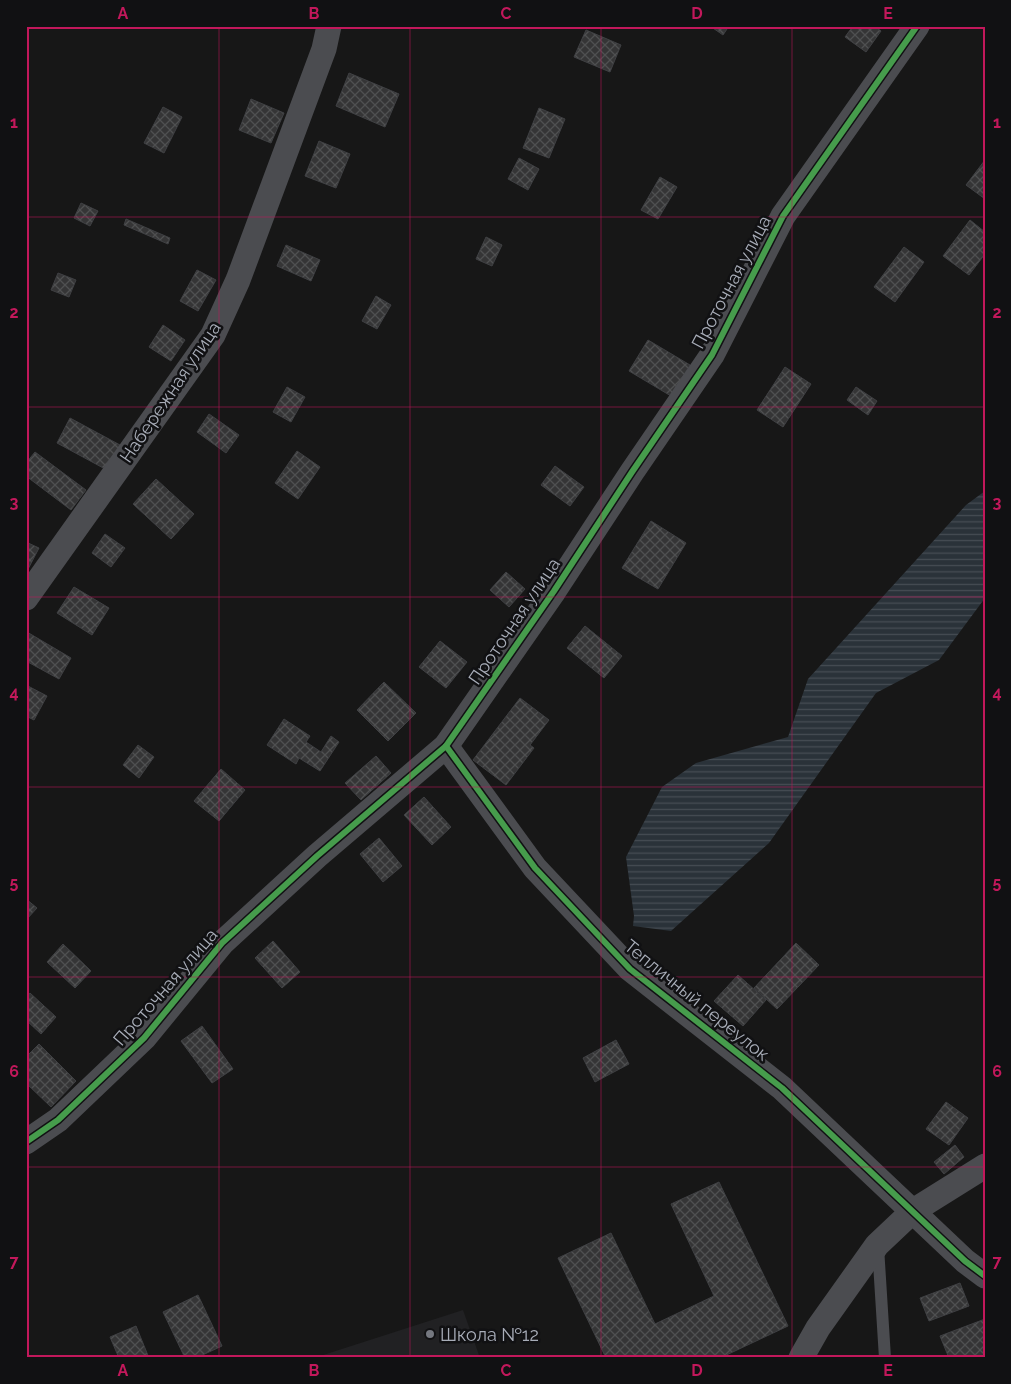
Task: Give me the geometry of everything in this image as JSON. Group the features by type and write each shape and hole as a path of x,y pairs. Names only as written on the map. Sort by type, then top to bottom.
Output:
{"street":[{"name":"Набережная улица","path":"26,598 213,335 248,252 324,50 329,26"},
{"name":"Проточная улица","path":"26,1142 58,1120 144,1038 222,943 317,856 446,746 554,591 712,355 783,216 917,26"},
{"name":"Тепличный переулок","path":"446,746 535,868 630,969 782,1088 965,1261 985,1276"},
{"path":"801,1358 823,1320 877,1245 913,1211 985,1166"}],"lane":[{"path":"877,1245 885,1358"}],"shaded area":[{"path":"985,491 985,598 939,660 876,693 769,843 671,931 633,926 634,916 626,857 662,787 696,763 788,737 808,679 966,505"},
{"name":"Школа №12","path":"463,1310 480,1358 314,1358"}],"building":[{"path":"710,26 729,26 723,35"},
{"path":"853,26 874,26 881,31 866,52 845,37"},
{"path":"586,30 621,45 610,72 574,57"},
{"path":"349,73 399,94 385,127 336,106"},
{"path":"251,99 284,113 271,143 239,130"},
{"path":"163,107 182,117 164,153 144,143"},
{"path":"539,108 565,119 549,158 523,148"},
{"path":"319,141 350,154 336,188 305,176"},
{"path":"519,158 539,169 528,190 508,179"},
{"path":"985,160 985,199 966,185"},
{"path":"660,177 677,187 658,219 641,210"},
{"path":"81,203 98,211 90,226 74,218"},
{"path":"126,219 170,238 168,244 124,225"},
{"path":"970,220 985,232 985,254 969,275 943,256"},
{"path":"486,237 502,245 492,266 476,259"},
{"path":"286,245 320,260 311,281 277,266"},
{"path":"904,247 924,262 895,302 874,287"},
{"path":"197,270 216,280 198,311 180,301"},
{"path":"58,273 76,280 69,297 51,290"},
{"path":"376,296 391,305 377,329 362,321"},
{"path":"163,325 185,340 171,361 149,347"},
{"path":"648,340 690,365 671,396 629,371"},
{"path":"785,367 811,384 783,427 757,410"},
{"path":"287,387 305,397 291,422 273,412"},
{"path":"856,387 877,401 868,415 847,400"},
{"path":"209,414 239,435 226,453 197,432"},
{"path":"70,418 120,445 107,470 57,443"},
{"path":"297,451 320,467 298,499 275,483"},
{"path":"35,452 86,490 71,510 26,476 26,463"},
{"path":"555,466 584,487 570,506 541,485"},
{"path":"156,479 194,514 171,539 133,504"},
{"path":"651,521 686,543 658,589 622,568"},
{"path":"105,534 125,548 111,567 92,553"},
{"path":"26,542 39,548 26,573"},
{"path":"506,572 525,589 509,607 490,590"},
{"path":"74,587 109,608 92,635 57,613"},
{"path":"585,626 622,656 604,678 567,648"},
{"path":"27,632 71,658 59,679 26,661"},
{"path":"440,641 467,662 446,688 419,667"},
{"path":"384,682 416,713 388,741 357,710"},
{"path":"26,685 47,696 34,720 26,716"},
{"path":"520,698 549,720 530,745 534,748 506,785 473,760"},
{"path":"284,719 310,736 306,742 321,752 331,736 339,742 320,771 299,758 296,764 267,745"},
{"path":"138,745 154,757 139,778 123,765"},
{"path":"376,756 391,773 361,800 345,783"},
{"path":"221,769 245,790 219,821 194,801"},
{"path":"424,797 451,827 432,845 404,815"},
{"path":"379,838 402,866 383,882 360,854"},
{"path":"26,899 37,908 26,920"},
{"path":"273,941 300,972 282,988 255,958"},
{"path":"796,943 819,965 777,1009 754,988"},
{"path":"63,944 91,971 75,988 47,962"},
{"path":"738,975 766,1000 743,1026 714,1001"},
{"path":"30,993 56,1017 41,1034 26,1020 26,998"},
{"path":"202,1026 233,1069 212,1083 181,1041"},
{"path":"616,1040 629,1064 595,1082 583,1058"},
{"path":"39,1044 76,1081 51,1107 26,1083 26,1057"},
{"path":"946,1102 968,1118 949,1145 926,1129"},
{"path":"955,1145 964,1157 944,1174 934,1162"},
{"path":"719,1182 788,1326 720,1358 606,1358 558,1258 611,1233 655,1324 714,1296 671,1204"},
{"path":"960,1283 969,1306 929,1321 920,1298"},
{"path":"198,1295 222,1346 196,1358 185,1358 163,1312"},
{"path":"985,1319 985,1358 949,1358 940,1336"},
{"path":"136,1326 149,1358 119,1358 110,1337"}],"cycle path":[{"path":"26,1142 58,1120 144,1038 222,943 317,856 446,746 554,591 712,355 783,216 917,26"},
{"path":"446,746 535,868 630,969 782,1088 965,1261 985,1276"}],"place":[{"name":"Школа №12","path":"430,1334"}]}
